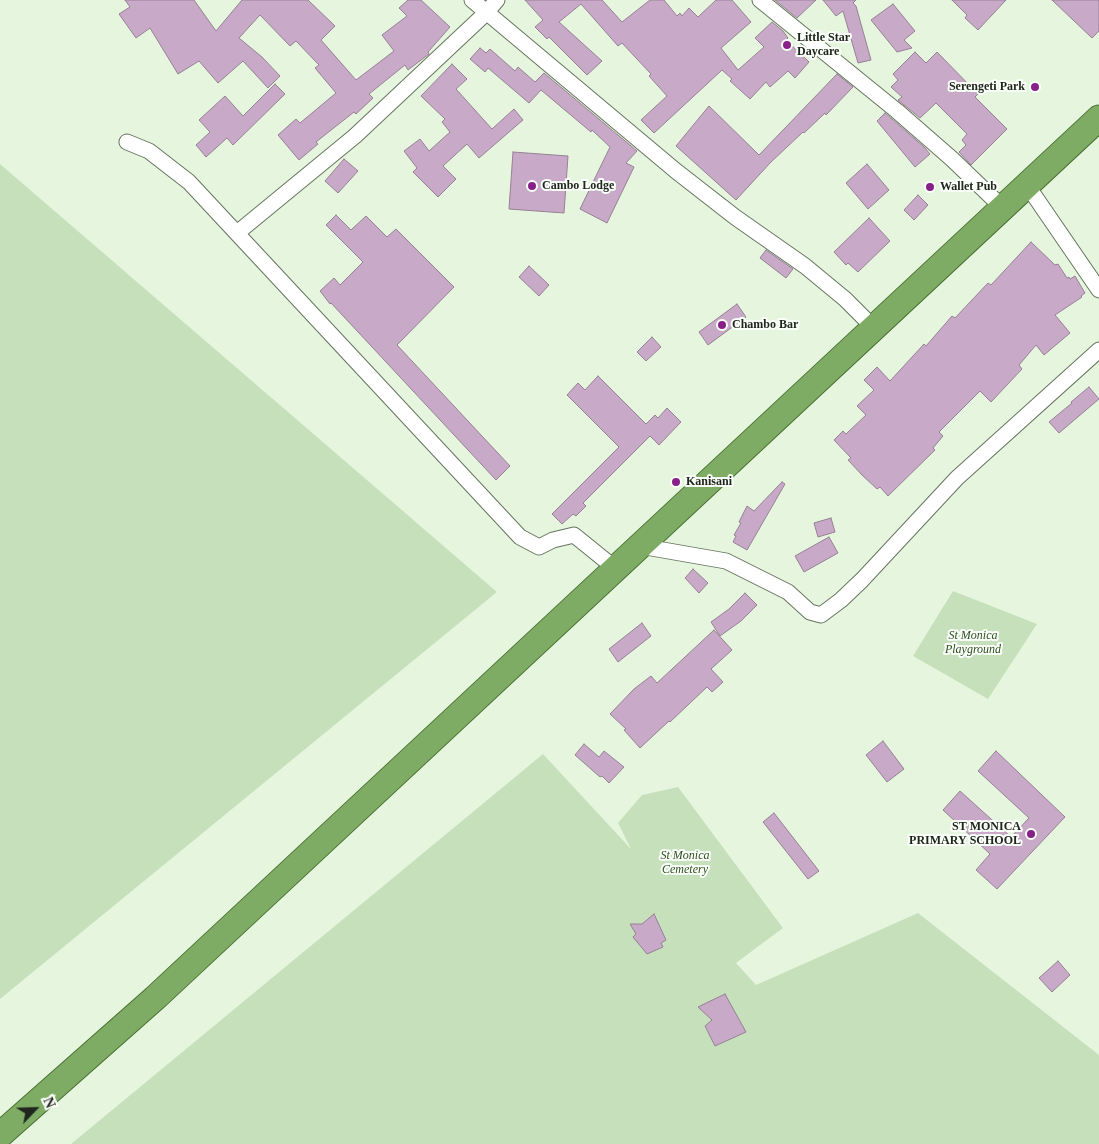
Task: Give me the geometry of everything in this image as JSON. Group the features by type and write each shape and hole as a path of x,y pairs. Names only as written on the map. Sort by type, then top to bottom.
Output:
{"highway":[{"path":"0,1135 155,998 1099,118"}],"street":[{"path":"472,0 691,183 735,217 805,266 845,299 874,328"},
{"path":"237,233 355,136 486,13 497,0"},
{"path":"760,0 897,111 952,159 1002,208"},
{"path":"127,142 150,151 189,182 520,537 539,547 552,540 574,535 616,569"},
{"path":"1027,185 1099,290"},
{"path":"640,546 726,562 788,592 810,612 821,615 841,600 862,580 957,478 1099,350"}],"green space":[{"path":"0,164 497,592 0,999"},
{"name":"St Monica Playground","path":"953,591 1037,624 988,699 913,656"},
{"name":"St Monica Cemetery","path":"543,754 631,849 618,823 642,795 678,787 783,928 736,963 756,985 918,913 1099,1055 1099,1144 71,1144"}],"building":[{"path":"125,0 194,0 216,31 242,0 308,0 335,26 321,40 356,80 394,51 382,35 407,16 399,8 408,0 421,0 450,27 428,52 429,54 408,70 405,65 369,94 373,98 356,114 354,112 316,142 318,144 299,160 278,135 296,119 300,123 336,93 315,68 319,65 296,41 290,46 260,15 239,38 262,57 280,76 268,88 243,61 218,83 199,61 178,74 150,28 136,38 119,14 130,7"},
{"path":"525,0 602,0 622,22 650,0 664,0 677,16 680,13 682,16 689,8 698,17 716,0 732,0 751,22 721,48 738,70 764,47 755,38 772,22 783,31 788,38 786,40 809,62 795,78 788,71 770,87 766,82 750,99 730,81 732,79 722,70 654,133 641,120 667,96 649,76 651,74 622,43 618,46 581,4 559,22 602,61 587,75 549,37 547,39 535,27 543,20"},
{"path":"775,0 816,0 797,18"},
{"path":"823,0 856,0 853,3 856,6 871,60 858,63 843,11 836,16"},
{"path":"952,0 1006,0 978,30 965,18 967,15"},
{"path":"1052,0 1099,0 1099,31 1092,38"},
{"path":"893,4 915,31 904,40 912,48 897,52 871,20"},
{"path":"480,48 486,53 490,49 515,71 518,67 535,82 544,73 637,151 626,163 634,167 607,223 580,209 610,147 592,130 591,132 541,90 529,103 488,68 485,72 470,59"},
{"path":"915,52 926,63 937,52 978,94 975,97 1007,129 971,165 959,152 966,145 962,140 967,134 936,103 920,118 898,100 902,97 891,87 898,80 893,74"},
{"path":"452,64 467,79 456,89 492,129 514,109 523,120 479,158 467,144 443,166 456,179 438,197 413,172 417,168 404,151 420,139 429,151 450,132 442,122 445,119 421,96"},
{"path":"837,74 853,87 826,115 825,113 771,162 736,200 676,146 709,106 759,155"},
{"path":"275,84 285,94 233,145 227,138 206,157 196,145 210,132 199,120 225,96 243,116"},
{"path":"885,113 930,154 915,167 877,121"},
{"path":"513,152 568,156 564,213 509,209"},
{"path":"344,159 358,171 338,193 325,181"},
{"path":"867,164 889,190 868,209 846,183"},
{"path":"918,195 928,205 914,220 904,210"},
{"path":"336,215 351,230 366,216 387,237 396,229 454,287 397,345 510,466 496,480 330,304 320,291 334,278 340,285 363,262 326,225"},
{"path":"869,218 890,241 858,272 848,263 846,265 834,252"},
{"path":"1031,242 1055,265 1058,264 1067,278 1069,277 1070,279 1075,276 1085,293 1055,315 1070,333 1044,355 1036,345 1019,365 1022,369 991,402 980,391 939,432 943,436 933,448 935,450 888,496 880,487 877,489 862,475 848,460 851,458 834,440 843,431 846,434 866,415 857,406 874,390 864,380 877,367 890,381 924,344 926,346 952,316 955,318 988,283 991,285"},
{"path":"766,250 793,269 786,278 760,258"},
{"path":"529,266 549,285 539,296 519,277"},
{"name":"Chambo Bar","path":"737,304 746,317 708,345 699,332"},
{"path":"652,337 661,347 646,361 637,352"},
{"path":"598,376 646,424 655,415 658,418 667,408 681,422 659,445 650,436 583,503 586,506 576,516 573,514 562,524 552,514 619,447 567,395 578,383 585,390"},
{"path":"1089,387 1099,399 1059,433 1049,422"},
{"path":"782,482 785,484 747,550 733,542 736,536 734,535 741,523 739,522 747,506 754,511"},
{"path":"831,518 835,532 818,537 814,523"},
{"path":"829,537 838,553 804,572 795,556"},
{"path":"693,569 708,583 699,593 685,578"},
{"path":"745,593 757,605 741,621 720,636 711,622 729,609"},
{"path":"642,623 651,636 618,662 609,649"},
{"path":"714,630 732,650 711,669 723,682 712,692 707,687 640,748 624,730 626,729 610,714 634,689 651,676 657,683"},
{"path":"883,741 904,769 887,782 866,755"},
{"path":"584,744 599,757 604,751 624,767 609,783 575,755"},
{"path":"996,751 1065,817 997,889 976,870 990,854 943,810 960,791 1011,837 1029,818 978,771"},
{"path":"774,813 819,871 808,879 763,822"},
{"path":"654,914 666,940 661,943 663,947 647,954 633,937 636,934 630,924 642,924"},
{"path":"1058,961 1070,975 1052,992 1039,978"},
{"path":"725,994 746,1032 715,1046 705,1026 712,1020 698,1007"}],"place":[{"name":"Little Star Daycare","path":"787,45"},
{"name":"Serengeti Park","path":"1035,87"},
{"name":"Cambo Lodge","path":"532,186"},
{"name":"Wallet Pub","path":"930,187"},
{"name":"Chambo Bar","path":"722,325"},
{"name":"Kanisani","path":"676,482"},
{"name":"ST MONICA PRIMARY SCHOOL","path":"1031,834"}]}
